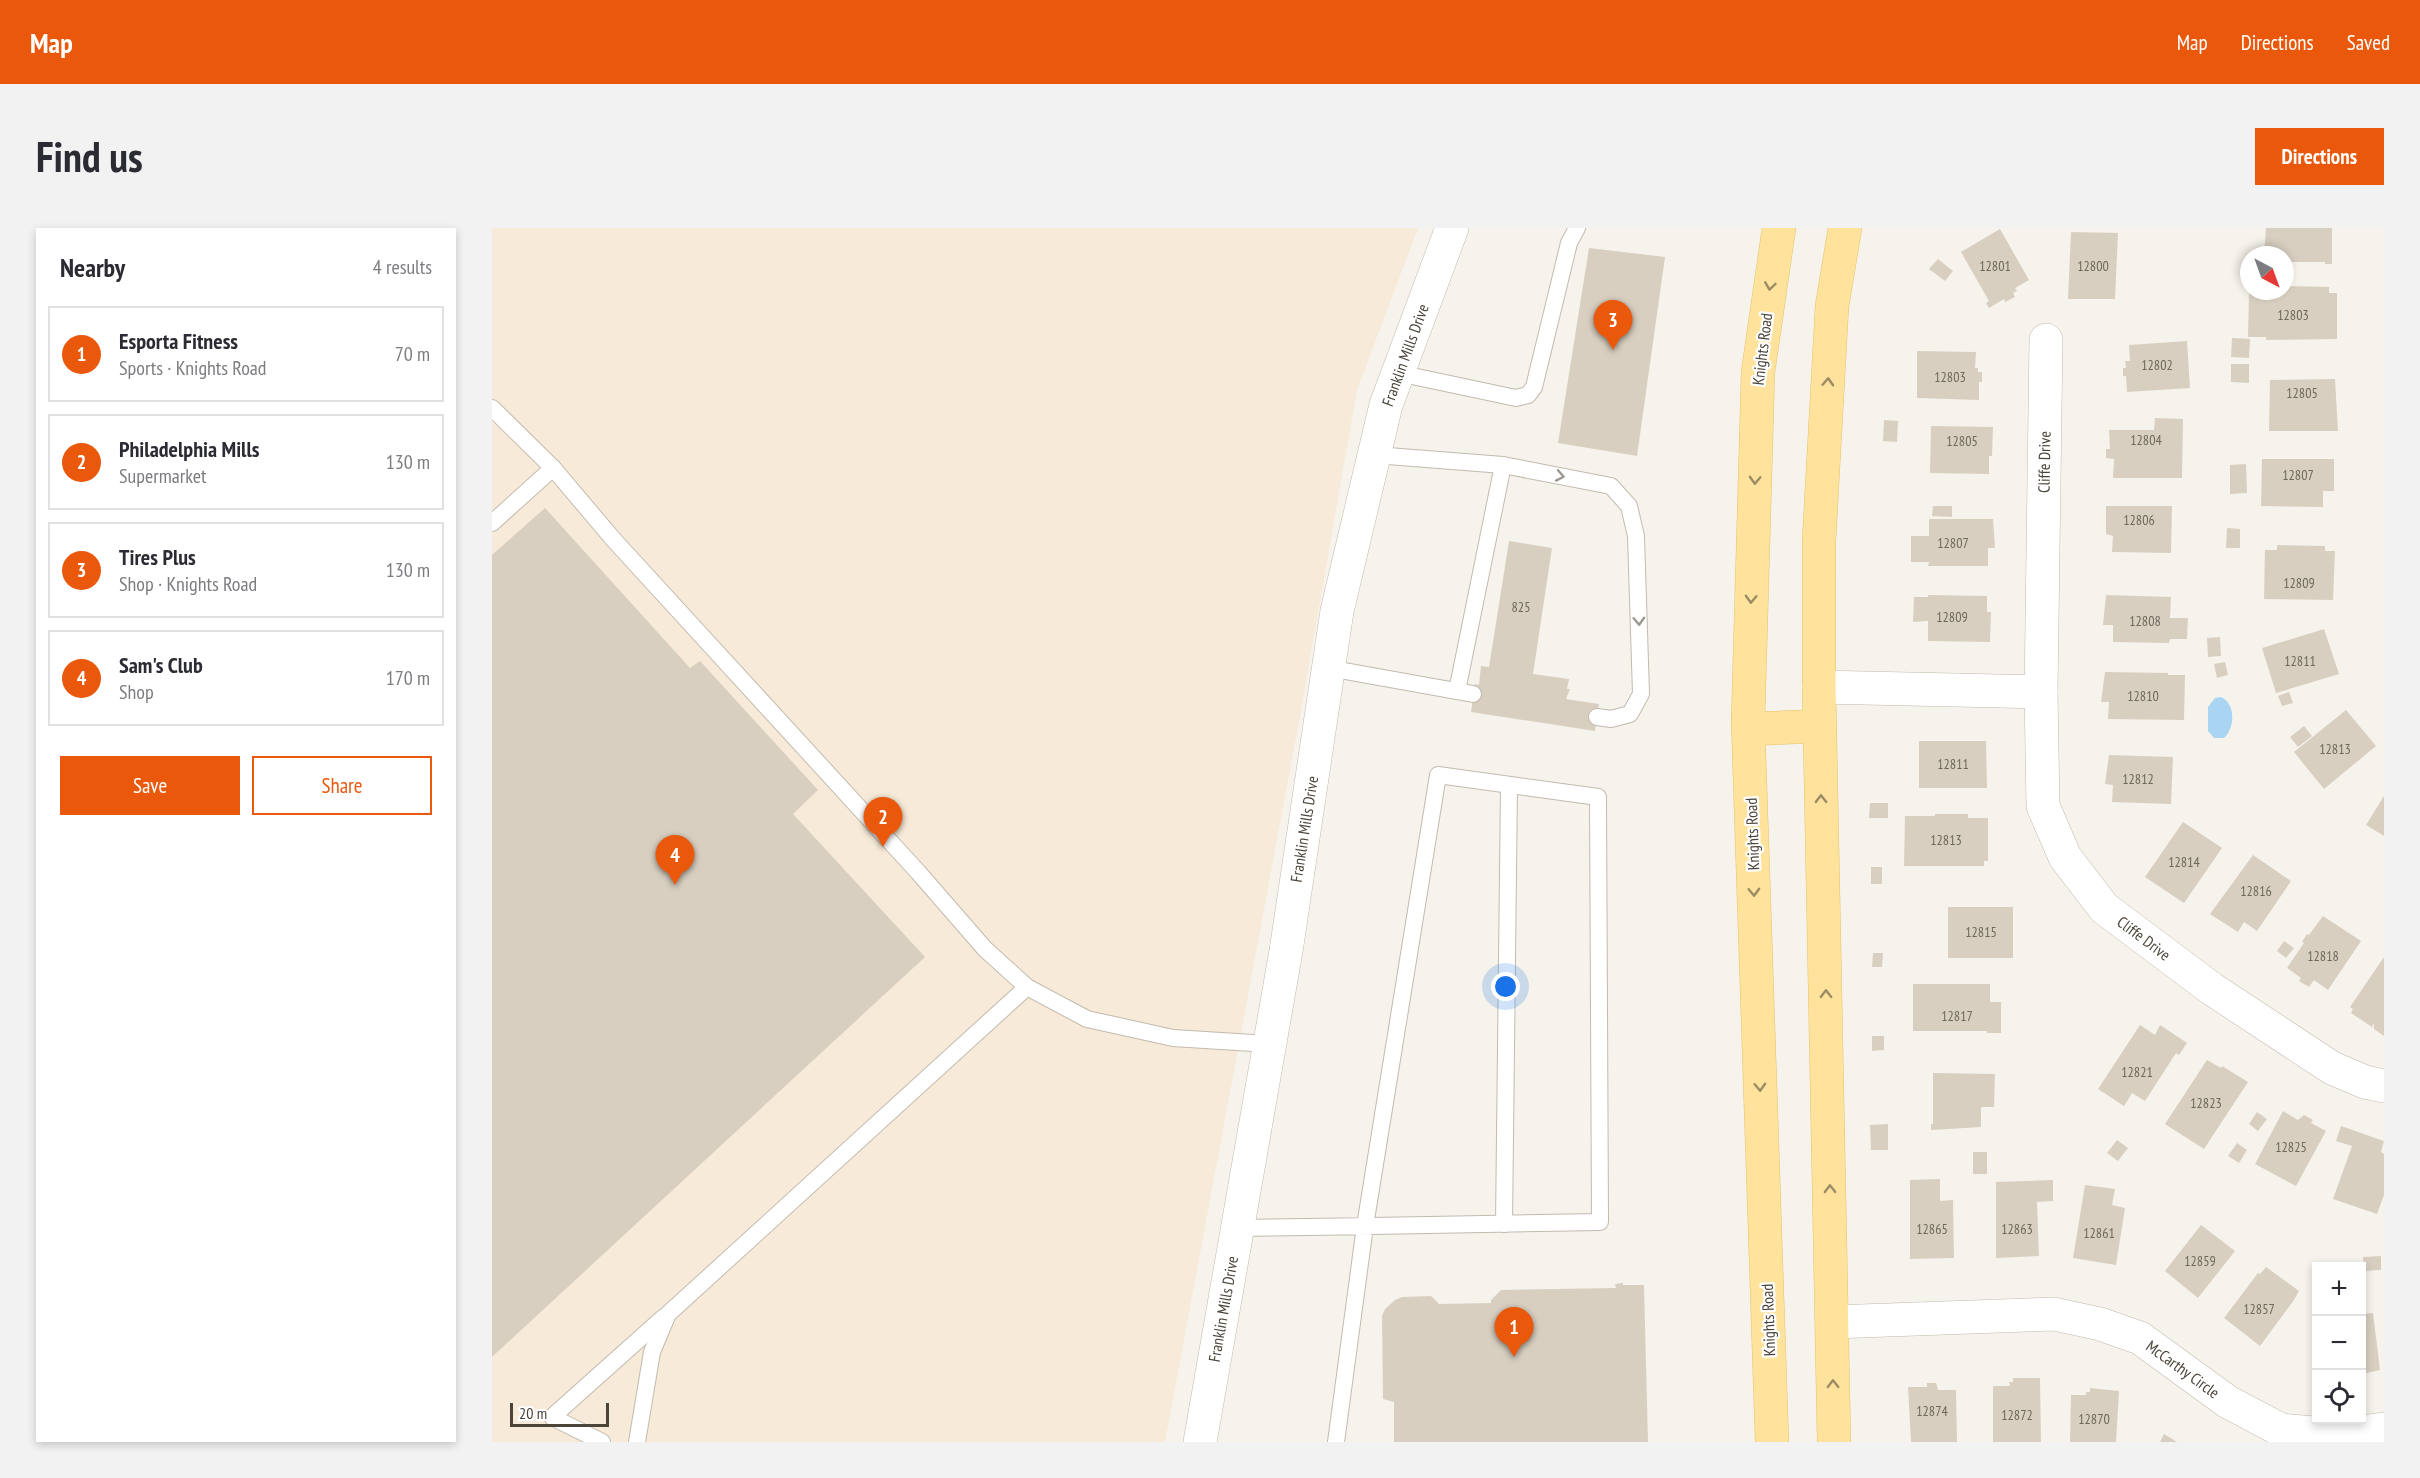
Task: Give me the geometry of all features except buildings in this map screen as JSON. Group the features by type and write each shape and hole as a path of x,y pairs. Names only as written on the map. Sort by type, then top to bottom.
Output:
{"main road":[{"name":"Knights Road","path":"1772,1442 1748,729 1758,372 1779,228"},
{"path":"1834,1442 1818,541 1832,306 1845,228"},
{"path":"1748,729 1820,726"}],"street":[{"name":"Franklin Mills Drive","path":"1200,1442 1286,951 1337,611 1386,405 1448,230"},
{"name":"Cliffe Drive","path":"2046,340 2041,692 2043,806 2065,857 2104,908 2212,989 2332,1068 2365,1082 2384,1086"},
{"path":"1819,687 2041,692"},
{"name":"McCarthy Circle","path":"1833,1322 2054,1314 2100,1323 2140,1338 2228,1402 2281,1430 2337,1435 2384,1430"}],"lane":[{"path":"1398,373 1516,398 1528,395 1534,387 1569,243 1577,228"},
{"path":"492,408 553,468 621,547 918,872 985,949 1027,987 1087,1019 1173,1038 1269,1044"},
{"path":"1375,455 1503,465 1611,486 1629,506 1636,536 1641,694 1630,714 1611,719 1597,717"},
{"path":"1328,668 1465,693 1503,465"},
{"path":"492,523 553,468"},
{"path":"1237,1228 1365,1226 1504,1224 1600,1222 1598,798 1438,775 1365,1226 1336,1442"},
{"path":"1504,1224 1509,785"},
{"path":"602,1442 552,1418 1027,987"},
{"path":"637,1442 652,1352 668,1314"}],"shaded area":[{"path":"492,228 1418,228 1357,390 1300,716 1165,1442 492,1442"}],"water":[{"path":"2221,697 2229,705 2232,722 2224,738 2214,738 2208,731 2208,707 2215,698"}],"place":[{"name":"Tires Plus","path":"1613,350"},
{"name":"Philadelphia Mills","path":"883,847"},
{"name":"Sam's Club","path":"675,885"},
{"name":"Esporta Fitness","path":"1514,1357"}]}
